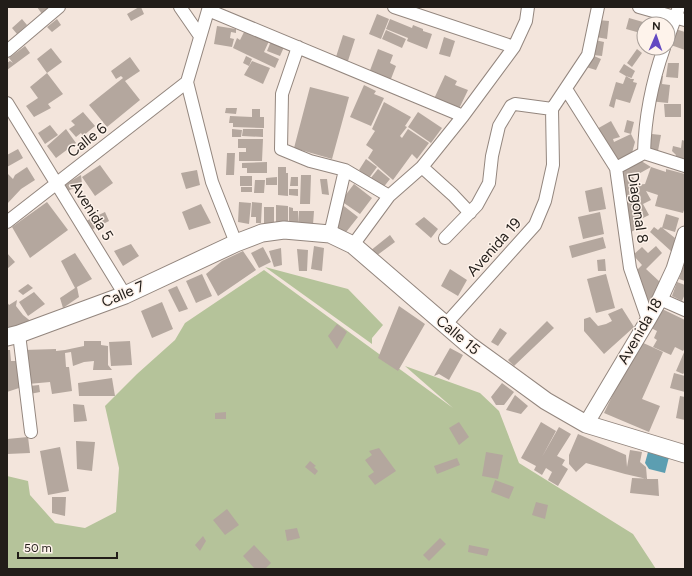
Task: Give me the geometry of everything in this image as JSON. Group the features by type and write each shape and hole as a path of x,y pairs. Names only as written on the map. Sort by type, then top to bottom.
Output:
{"main road":[{"name":"Calle 15","path":"236,243 262,233 275,231 330,234 353,245 469,345 546,401 586,424 685,454"},
{"name":"Calle 7","path":"13,336 125,295 236,243"}],"street":[{"path":"7,51 60,7"},
{"path":"180,7 200,36"},
{"path":"394,7 514,47"},
{"path":"353,245 389,196 422,167 463,116 514,47 526,21 528,7"},
{"path":"445,238 470,213 489,183 492,156 499,126 511,106 515,104 552,109 566,89 588,55 598,7"},
{"path":"639,7 680,15"},
{"path":"236,243 212,182 187,82 208,8 463,116"},
{"path":"298,47 282,94 281,149 310,161 345,170 389,196"},
{"path":"644,153 645,125 654,77 661,56"},
{"name":"Calle 6","path":"7,222 187,82"},
{"name":"Diagonal 8","path":"566,89 616,168 630,268 648,320"},
{"name":"Avenida 5","path":"7,103 125,295"},
{"name":"Avenida 19","path":"445,324 535,225 545,201 553,165 552,109"},
{"path":"616,168 644,153 685,166"},
{"path":"422,167 453,195 470,213"},
{"path":"330,234 345,170"},
{"name":"Avenida 18","path":"586,424 660,298 674,269 685,234"},
{"path":"660,298 685,310"},
{"path":"13,336 31,432"}],"green space":[{"path":"265,267 348,289 383,325 372,338 372,344"},
{"path":"264,270 453,408 405,366 480,393 499,411 519,463 633,534 656,569 7,569 7,476 28,481 30,495 55,523 85,528 116,512 119,468 105,406 137,374 175,340 185,323"}],"water":[{"path":"648,452 669,457 665,473 649,469 645,463"}],"building":[{"path":"37,7 49,7 50,9 42,14"},
{"path":"141,7 144,14 131,21 127,14"},
{"path":"377,14 389,19 381,39 369,34"},
{"path":"629,18 636,20 636,32 626,29"},
{"path":"22,19 27,25 17,34 12,28"},
{"path":"57,19 61,25 52,32 47,27"},
{"path":"390,19 412,28 413,25 432,34 427,49 407,41 408,38 386,29"},
{"path":"598,20 609,21 607,39 596,37"},
{"path":"217,26 236,29 236,33 231,32 230,38 234,39 232,47 214,44"},
{"path":"676,29 685,32 685,50 676,47"},
{"path":"245,30 269,41 264,52 279,59 275,68 233,48 237,38 240,40"},
{"path":"386,30 406,39 402,48 382,39"},
{"path":"343,35 355,39 347,64 335,60"},
{"path":"444,37 455,41 450,57 439,54"},
{"path":"595,40 604,42 602,56 593,55"},
{"path":"271,41 284,47 280,56 267,51"},
{"path":"25,46 30,53 7,70 7,63 10,61 13,63 9,58"},
{"path":"51,48 62,62 47,73 37,59"},
{"path":"378,49 393,55 390,63 396,66 389,84 369,73"},
{"path":"636,50 636,56 640,56 632,67 627,63"},
{"path":"246,56 252,59 249,66 243,63"},
{"path":"594,56 601,59 596,70 586,67"},
{"path":"130,57 140,71 125,81 140,100 107,127 89,105 123,78 121,76 116,79 111,71"},
{"path":"252,61 270,68 263,84 244,75"},
{"path":"668,63 679,63 678,78 666,77"},
{"path":"624,64 635,71 631,79 619,72"},
{"path":"47,73 63,94 48,104 51,108 34,117 26,106 38,98 30,87"},
{"path":"445,75 457,81 455,85 468,90 457,113 433,101"},
{"path":"653,75 663,76 662,84 670,85 668,103 649,101"},
{"path":"626,76 634,79 633,82 637,83 630,103 616,99 614,108 609,106 616,82 623,84"},
{"path":"364,85 376,91 374,94 384,98 371,126 350,117"},
{"path":"310,87 349,97 332,159 294,148"},
{"path":"384,102 411,117 405,126 407,127 400,136 402,138 408,129 429,143 417,159 412,154 393,180 368,158 373,150 366,145 375,131 372,129"},
{"path":"664,104 681,104 681,117 665,117"},
{"path":"226,108 237,108 236,114 225,113"},
{"path":"252,109 260,109 260,117 264,117 264,128 233,127 233,123 229,123 230,116 252,117"},
{"path":"83,112 95,126 83,136 81,133 76,137 69,129 75,125 71,121"},
{"path":"418,112 442,128 431,143 408,127"},
{"path":"627,120 634,122 631,134 624,132"},
{"path":"611,121 620,137 613,139 614,142 631,134 635,142 632,153 610,163 595,130"},
{"path":"50,125 58,135 45,144 38,133"},
{"path":"66,129 76,143 56,158 47,146"},
{"path":"232,129 242,130 241,137 232,137"},
{"path":"243,129 263,129 263,137 242,136"},
{"path":"643,133 661,135 658,151 641,148"},
{"path":"238,139 263,139 262,161 239,161 239,152 246,152 246,148 238,148"},
{"path":"682,140 685,141 685,164 674,161 676,155 672,151 673,146 681,148"},
{"path":"18,149 23,158 7,167 7,155"},
{"path":"227,153 235,153 234,175 226,175"},
{"path":"366,159 377,167 369,178 359,170"},
{"path":"638,159 651,167 666,172 666,169 685,174 685,207 683,213 655,206 658,195 646,191 651,200 643,204 649,215 639,220 640,227 624,236 612,174","holes":["651,167 645,184 637,185 633,177"]},
{"path":"267,162 267,173 247,173 247,168 242,168 242,163"},
{"path":"100,165 113,183 95,196 82,177"},
{"path":"27,167 35,180 21,189 7,204 7,173 13,179 15,175"},
{"path":"278,167 286,167 286,173 288,173 288,196 278,195"},
{"path":"378,169 390,179 382,189 370,179"},
{"path":"197,170 200,185 186,189 181,173"},
{"path":"81,175 82,184 68,191 64,185"},
{"path":"301,175 311,175 310,204 300,204"},
{"path":"240,176 252,176 252,186 240,186"},
{"path":"277,177 277,185 266,185 266,178"},
{"path":"291,177 298,177 298,186 290,186"},
{"path":"320,179 327,179 329,195 322,194"},
{"path":"255,180 265,180 264,193 254,193"},
{"path":"354,184 372,198 360,214 341,201"},
{"path":"241,187 252,187 252,192 241,192"},
{"path":"602,187 606,209 589,212 585,191"},
{"path":"289,189 298,189 298,196 289,195"},
{"path":"47,202 68,230 30,258 12,227"},
{"path":"239,202 251,203 249,224 238,222"},
{"path":"252,202 262,203 261,223 256,223 256,217 251,217"},
{"path":"340,203 358,217 343,236 335,229"},
{"path":"201,204 211,223 189,230 182,212"},
{"path":"276,205 288,206 288,226 276,226"},
{"path":"264,207 274,207 274,227 264,227"},
{"path":"289,207 293,208 293,211 298,211 298,224 289,224"},
{"path":"299,211 314,211 313,225 298,224"},
{"path":"105,212 109,221 89,231 84,222"},
{"path":"600,212 604,234 583,239 578,217"},
{"path":"666,214 679,218 675,232 662,228"},
{"path":"424,217 438,229 431,238 415,224"},
{"path":"654,227 658,230 661,227 675,238 672,252 650,232"},
{"path":"390,235 395,242 376,256 370,251"},
{"path":"603,237 606,248 572,258 569,246"},
{"path":"131,244 139,256 123,266 114,251"},
{"path":"314,246 324,248 322,271 311,269"},
{"path":"656,246 662,253 646,269 660,282 655,297 643,311 634,300 632,290 632,275 642,265 633,255 642,247 648,253"},
{"path":"263,247 271,262 259,268 251,253"},
{"path":"281,248 282,265 274,267 269,251"},
{"path":"297,249 308,250 307,271 299,271"},
{"path":"243,251 256,270 218,296 206,274 222,261"},
{"path":"7,253 15,262 7,269"},
{"path":"75,253 92,279 77,287 79,297 63,308 60,298 75,288 61,261"},
{"path":"605,259 606,271 598,271 597,260"},
{"path":"685,262 685,281 679,279"},
{"path":"450,269 467,280 458,296 441,286"},
{"path":"202,274 212,296 196,303 186,281"},
{"path":"606,274 615,308 596,313 587,279"},
{"path":"677,282 685,285 685,294 682,301 672,296"},
{"path":"28,284 33,288 23,295 18,291"},
{"path":"177,286 188,309 179,312 168,290"},
{"path":"34,292 45,304 28,316 19,302"},
{"path":"17,300 16,306 23,315 33,323 10,331 7,324 7,302 9,305"},
{"path":"162,302 173,329 152,338 141,311"},
{"path":"399,306 425,324 398,371 378,358"},
{"path":"622,308 634,327 604,354 584,331 584,319 590,317 598,326 606,324 612,321 608,314"},
{"path":"660,308 685,320 685,348 683,351 675,347 671,355 653,347 657,340 654,338 657,331 651,328"},
{"path":"547,321 554,328 514,366 508,360"},
{"path":"337,324 347,332 337,349 328,336"},
{"path":"500,328 507,333 498,346 491,342"},
{"path":"84,341 101,341 101,345 108,346 108,365 112,370 93,370 94,361 84,362 73,366 71,352 65,353 66,367 69,367 72,391 52,394 50,382 28,384 24,350 65,350 84,346"},
{"path":"130,341 132,365 111,366 109,342"},
{"path":"639,341 663,352 642,399 660,406 649,432 604,413"},
{"path":"450,348 463,355 449,380 439,374 434,376"},
{"path":"7,350 10,350 11,361 22,361 22,387 7,392"},
{"path":"685,350 685,372 683,374 676,371"},
{"path":"674,373 685,376 685,392 670,388"},
{"path":"112,378 115,396 79,396 78,383"},
{"path":"502,383 514,392 504,405 496,405 491,397"},
{"path":"39,385 40,392 30,394 29,386"},
{"path":"515,395 528,406 521,414 506,410"},
{"path":"680,396 685,397 685,420 676,418"},
{"path":"73,404 84,405 87,421 74,422"},
{"path":"226,412 226,419 215,419 215,413"},
{"path":"459,422 469,437 459,445 449,428"},
{"path":"541,422 556,431 542,457 559,427 571,434 557,456 565,460 562,465 568,469 558,486 548,480 552,472 546,468 542,475 534,470 536,466 521,458"},
{"path":"578,434 626,455 627,467 630,450 642,452 640,462 646,467 647,479 586,463 576,472 569,464 569,455"},
{"path":"28,437 30,453 7,454 7,439"},
{"path":"76,441 95,442 92,471 77,469"},
{"path":"60,447 69,491 48,495 40,451"},
{"path":"379,448 396,471 375,485 368,476 374,472 365,460 372,455 369,451"},
{"path":"486,452 503,455 498,479 482,476"},
{"path":"457,458 460,465 437,474 434,466"},
{"path":"310,461 316,466 314,467 318,471 315,475 305,467"},
{"path":"632,478 658,479 659,496 630,493"},
{"path":"495,480 514,487 509,499 491,492"},
{"path":"52,497 66,497 65,516 52,513"},
{"path":"536,502 548,505 545,519 532,515"},
{"path":"227,509 239,525 225,535 213,520"},
{"path":"297,528 300,538 287,541 285,530"},
{"path":"203,536 206,541 200,551 195,545"},
{"path":"440,538 446,544 429,561 423,555"},
{"path":"254,545 271,563 265,569 255,569 243,556"},
{"path":"469,545 489,549 487,556 468,552"}]}
